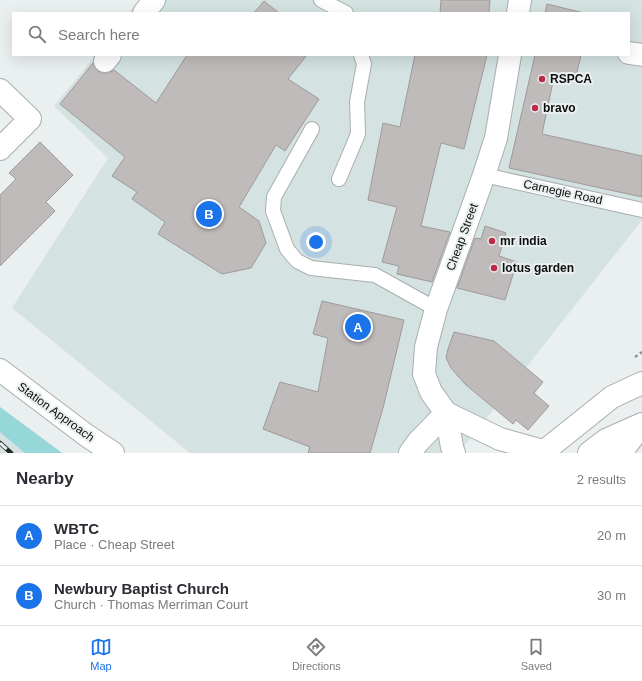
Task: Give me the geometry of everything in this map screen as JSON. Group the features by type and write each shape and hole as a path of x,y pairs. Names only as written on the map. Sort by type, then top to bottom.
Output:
{"main road":[{"path":"145,12 154,0"},
{"path":"518,12 520,0"},
{"path":"630,53 642,55"},
{"name":"Cheap Street","path":"454,453 446,413 431,392 424,374 426,347 436,309 496,138 510,56"},
{"path":"0,90 30,119 0,150"},
{"name":"Station Approach","path":"0,370 113,453"},
{"path":"542,452 612,397 642,383"},
{"path":"410,453 418,442 446,413"},
{"name":"Cheap Street","path":"446,413 500,439 542,452"},
{"path":"589,453 606,440 642,424"},
{"path":"618,453 626,446 642,424"}],"lane":[{"path":"322,0 344,12"},
{"path":"339,179 358,134 357,102 364,64 361,56"},
{"path":"312,129 274,197 273,211 287,249 297,261 311,268 375,275 436,309"},
{"name":"Carnegie Road","path":"484,175 642,210"}],"shaded area":[{"path":"140,0 642,0 642,220 459,453 190,453 12,308 108,158 54,106 95,56 630,56 630,12 130,12"},
{"path":"0,407 34,432 62,453 0,453"},
{"path":"0,407 62,453 25,453 0,432"}],"building":[{"path":"441,0 490,0 489,12 440,12"},
{"path":"264,1 278,12 255,12"},
{"path":"547,4 580,12 545,12"},
{"path":"186,56 306,56 288,79 319,99 285,151 276,145 239,207 259,221 266,243 251,268 222,274 158,234 165,222 132,199 137,192 112,176 125,157 60,104 93,63 97,70 102,73 109,73 114,70 156,103"},
{"path":"415,56 487,56 464,149 441,143 421,226 450,232 432,282 397,274 399,266 382,262 397,207 368,200 383,123 400,127"},
{"path":"535,56 581,56 575,81 554,77 542,134 642,156 642,197 509,168"},
{"path":"40,142 73,175 46,202 55,211 0,266 0,195 16,179 9,173"},
{"path":"485,226 506,233 499,256 517,262 505,300 457,288 475,238 481,239"},
{"path":"322,301 404,320 383,408 370,453 308,453 310,447 263,429 280,382 318,392 328,338 313,334"},
{"path":"454,332 494,341 543,382 534,393 549,406 528,430 516,420 513,424 465,384 451,368 446,358"}],"railway":[{"path":"0,443 11,453"}],"place":[{"name":"RSPCA","path":"542,79"},
{"name":"bravo","path":"535,108"},
{"name":"Newbury Baptist Church","path":"209,214"},
{"name":"mr india","path":"492,241"},
{"name":"lotus garden","path":"494,268"},
{"name":"WBTC","path":"358,327"}]}
